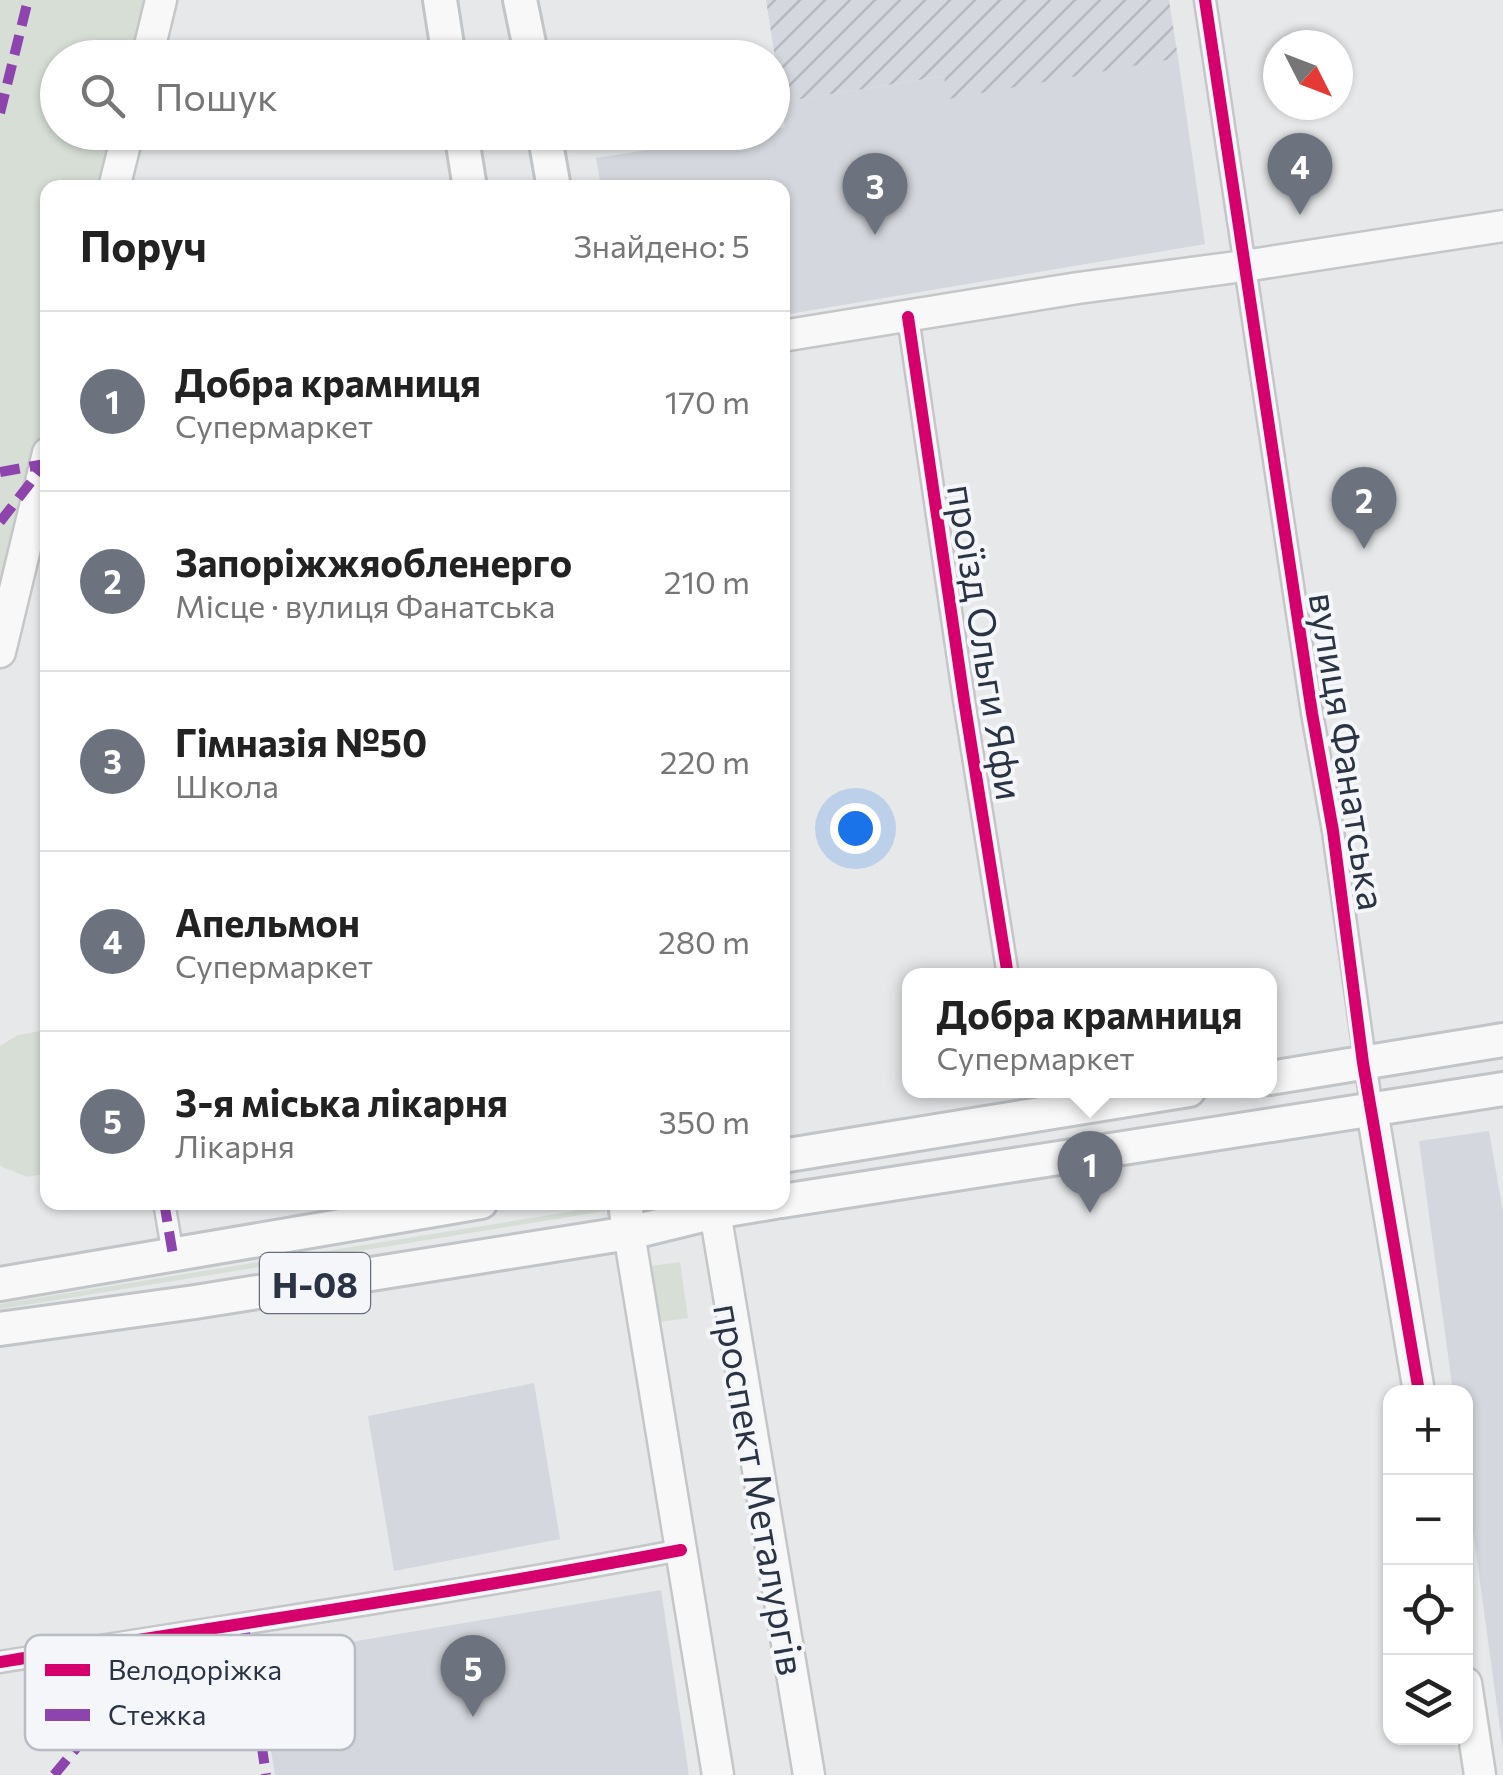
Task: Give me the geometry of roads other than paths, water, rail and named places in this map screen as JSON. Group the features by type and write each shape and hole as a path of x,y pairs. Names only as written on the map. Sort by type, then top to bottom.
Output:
{"main road":[{"path":"151,40 161,0"},
{"path":"440,0 446,40"},
{"path":"520,0 528,40"},
{"path":"116,180 124,150"},
{"path":"464,150 469,180"},
{"path":"547,150 553,180"},
{"path":"790,335 1503,226"},
{"path":"0,652 40,490"},
{"path":"1277,1077 1503,1040"},
{"name":"Н-08","path":"790,1200 1503,1089"},
{"path":"790,1154 1028,1106 1108,1098"},
{"name":"вулиця Фанатська","path":"1372,1110 1418,1385"},
{"name":"Н-08","path":"0,1284 435,1210"},
{"name":"Н-08","path":"0,1329 195,1302 627,1218 697,1210"},
{"name":"проспект Металургів","path":"714,1210 809,1775"},
{"path":"627,1218 718,1775"},
{"path":"1473,1729 1480,1775"}],"street":[{"name":"вулиця Фанатська","path":"1205,0 1372,1110"},
{"name":"проїзд Ольги Яфи","path":"908,317 1007,968"},
{"path":"165,1210 173,1255"},
{"path":"164,1635 244,1625 681,1550"},
{"path":"0,1662 25,1658"}],"place":[{"name":"Апельмон","path":"1300,215"},
{"name":"Гімназія №50","path":"875,235"},
{"name":"Запоріжжяобленерго","path":"1364,549"},
{"name":"Добра крамниця","path":"1090,1213"},
{"name":"3-я міська лікарня","path":"473,1717"}]}
